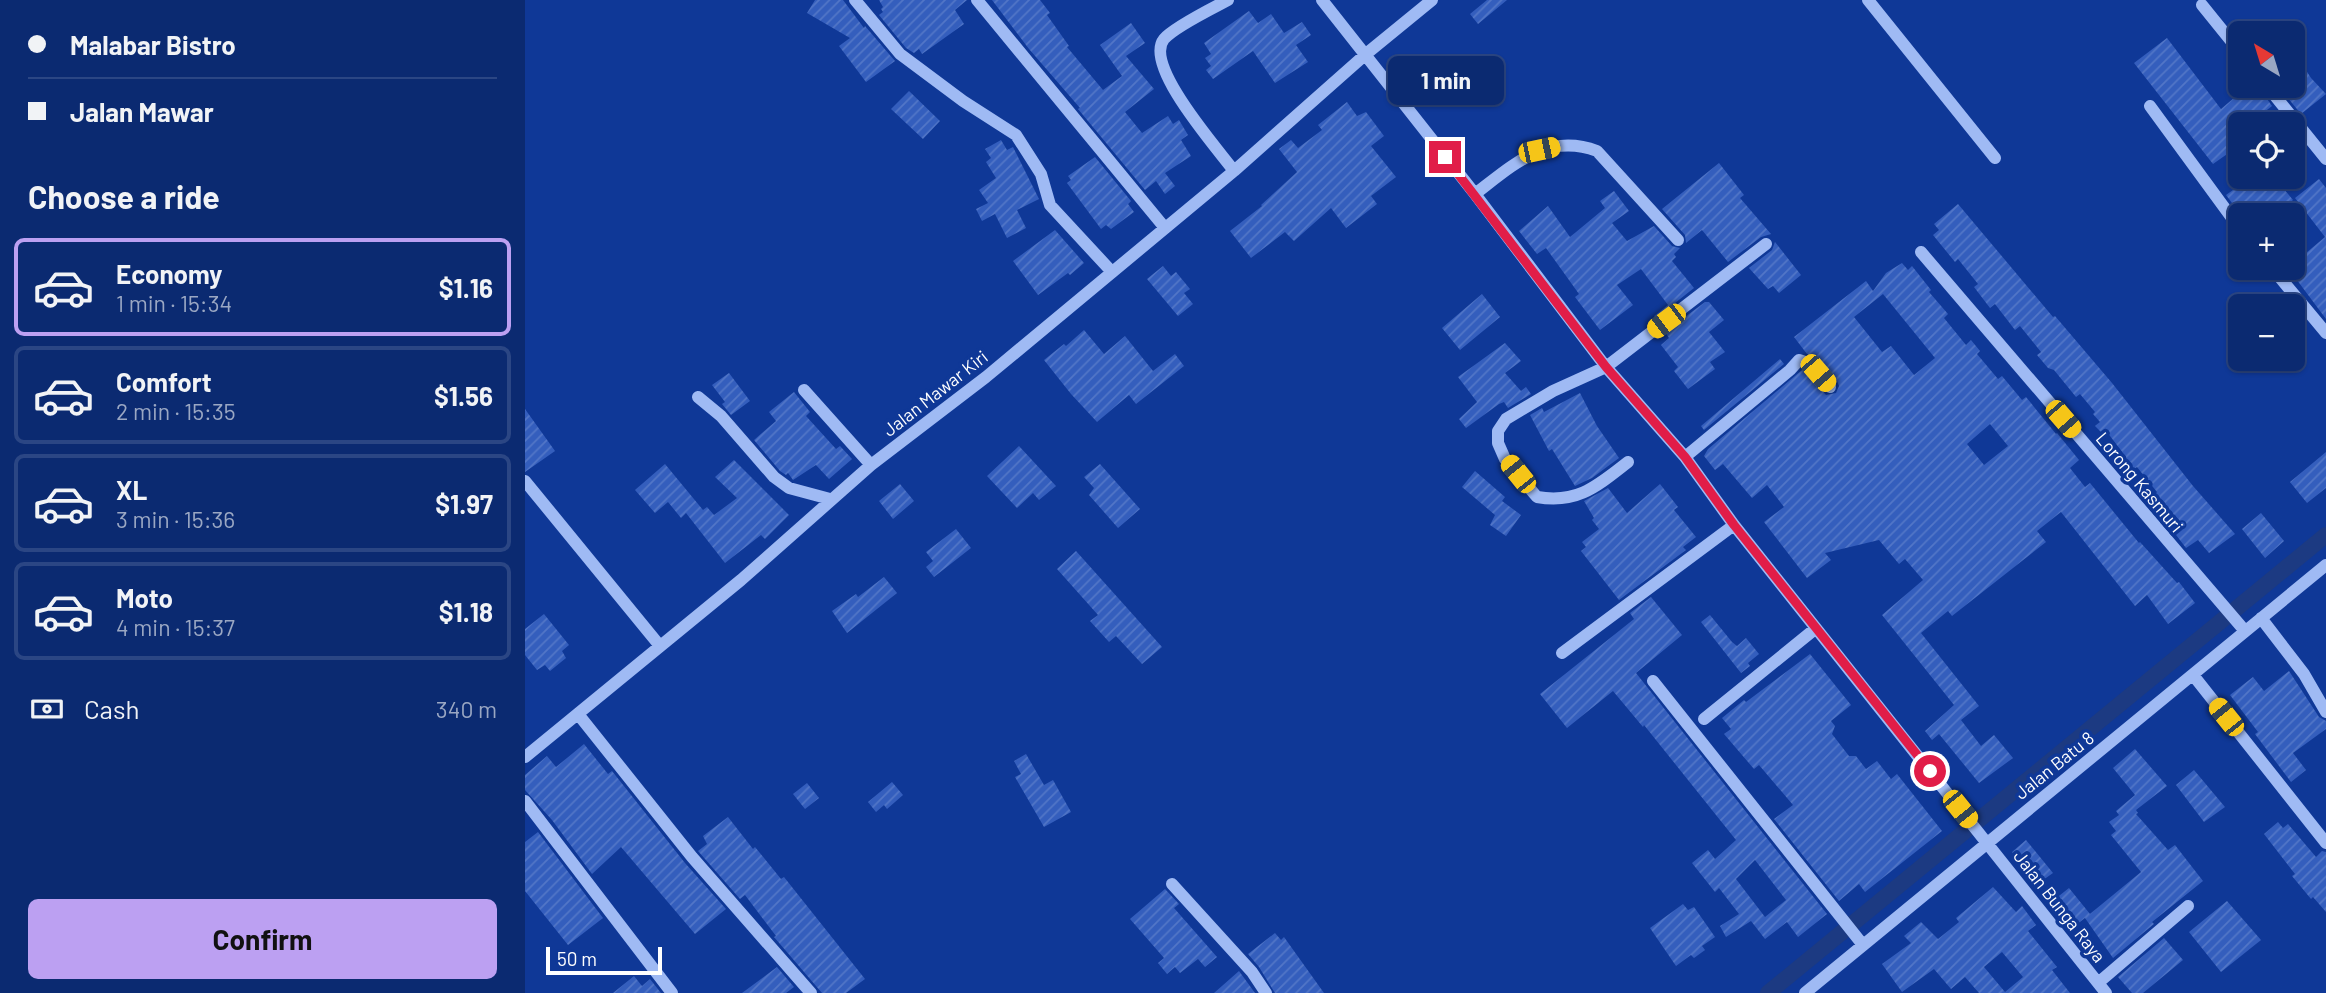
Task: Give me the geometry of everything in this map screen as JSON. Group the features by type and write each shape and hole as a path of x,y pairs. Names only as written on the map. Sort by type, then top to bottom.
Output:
{"street":[{"path":"855,0 900,54 963,101 1016,135 1041,174 1050,205 1112,272"},
{"path":"977,0 1165,228"},
{"path":"1228,0 1199,14 1163,39 1158,52 1168,81 1234,171"},
{"name":"Jalan Bunga Raya","path":"1322,0 1475,194 1606,367 1685,457 1815,629 2102,988"},
{"name":"Jalan Mawar Kiri","path":"525,757 741,580 831,499 986,377 1234,171 1366,54 1432,0"},
{"path":"1868,0 1995,159"},
{"path":"2202,5 2228,37"},
{"path":"2277,98 2326,159"},
{"path":"2150,106 2228,213"},
{"path":"1475,194 1519,160 1539,150 1559,146 1583,146 1598,151 1678,240"},
{"path":"1628,462 1601,484 1576,497 1556,500 1537,497 1505,459 1498,443 1498,430 1506,419 1553,391 1606,367 1766,244"},
{"name":"Lorong Kasmuri","path":"1921,252 2242,627"},
{"path":"2281,280 2326,333"},
{"path":"1685,457 1799,360 1811,364 1830,387"},
{"path":"804,390 871,466"},
{"path":"698,397 721,416 774,477 789,488 831,499"},
{"path":"525,481 660,646"},
{"path":"1562,653 1734,525"},
{"name":"Jalan Batu 8","path":"1805,993 1984,838 2193,675 2242,627 2261,618 2326,565"},
{"path":"2261,618 2304,674 2326,712"},
{"path":"1704,719 1815,629"},
{"path":"2193,675 2326,844"},
{"path":"1653,681 1863,945"},
{"path":"578,714 692,857 811,993"},
{"path":"525,801 672,993"},
{"path":"1172,884 1252,972 1266,993"},
{"path":"2102,988 2187,906"}],"building":[{"path":"815,0 843,0 864,28 865,26 895,61 866,82 839,46 850,38 807,13"},
{"path":"879,0 967,0 955,10 964,24 922,54 919,49 914,53 906,48 879,15 883,12 883,7"},
{"path":"992,0 1040,0 1069,46 1067,47 1103,90 1122,76 1100,45 1131,23 1145,43 1126,56 1154,89 1125,112 1142,133 1168,116 1173,124 1179,120 1188,135 1181,140 1191,156 1165,173 1175,186 1165,194 1156,181 1145,190"},
{"path":"1487,0 1507,0 1478,24 1470,14"},
{"path":"1249,11 1258,23 1271,14 1284,33 1302,22 1311,35 1296,45 1308,62 1275,83 1253,51 1213,79 1206,70 1211,66 1205,58 1211,54 1204,43"},
{"path":"2167,38 2221,109 2234,98 2266,98 2272,106 2264,112 2228,112 2228,153 2213,164 2134,63"},
{"path":"2305,69 2326,94 2304,112 2299,112 2288,98 2305,98"},
{"path":"909,91 940,121 923,139 891,109"},
{"path":"1347,102 1357,116 1366,112 1384,136 1371,146 1396,177 1371,196 1377,204 1346,228 1331,208 1294,241 1285,232 1251,258 1230,231 1262,206 1297,172 1279,149 1291,140 1298,148 1322,130 1318,125"},
{"path":"1001,140 1007,150 1013,147 1039,199 1017,210 1026,228 1007,238 995,214 982,221 976,209 988,203 979,190 996,178 986,162 991,158 985,149"},
{"path":"1095,157 1131,201 1128,204 1134,212 1111,229 1106,225 1101,229 1067,183 1071,180 1068,176"},
{"path":"1719,163 1744,195 1740,198 1771,234 1761,237 1728,262 1702,230 1686,243 1685,235 1662,209"},
{"path":"2319,179 2326,188 2326,319 2297,280 2305,280 2305,254 2325,237 2305,211 2305,203 2299,203 2295,198"},
{"path":"2234,189 2284,189 2293,200 2289,203 2232,203 2226,195"},
{"path":"1614,191 1629,211 1612,223 1627,241 1654,226 1672,246 1680,248 1672,261 1694,288 1656,318 1654,316 1668,305 1641,269 1617,285 1633,305 1600,330 1575,297 1579,294 1546,248 1537,254 1519,231 1548,206 1570,237 1605,208 1600,201"},
{"path":"1958,204 2112,383 2193,486 2235,534 2209,553 2198,540 2186,548 2170,527 2177,521 2154,496 2157,492 2137,467 2133,470 2107,432 2104,435 2095,426 2100,422 2093,414 2095,412 2080,394 2076,397 2054,370 2048,368 2037,355 2041,352 2020,326 2015,330 1995,304 1990,308 1974,287 1978,284 1958,259 1955,262 1933,235 1939,230 1934,224"},
{"path":"1055,230 1084,263 1038,295 1013,261"},
{"path":"1775,242 1801,275 1779,293 1773,286 1768,289 1749,268 1772,250"},
{"path":"1902,263 1908,270 1912,266 1948,314 1944,318 1966,345 1971,340 1980,351 1977,354 1998,379 2002,376 2022,400 2026,397 2079,460 2070,468 2085,487 2090,483 2139,543 2177,583 2179,582 2195,603 2168,624 2147,595 2135,606 2061,512 2037,531 2046,542 1952,616 1948,611 1921,633 1979,706 1961,720 1981,746 1994,735 2013,758 1979,783 1939,734 1932,740 1925,731 1954,705 1882,615 1923,580 1905,559 1899,564 1879,540 1825,553 1831,560 1807,578 1764,522 1784,507 1767,485 1752,498 1723,464 1715,470 1704,456 1708,449 1802,370 1826,395 1836,393 1839,386 1837,381 1818,358 1807,354 1794,337 1866,281 1873,291 1886,273","holes":["1883,294 1935,358 1914,375 1891,346 1882,352 1854,317","1990,424 2008,446 1984,465 1967,444"]},
{"path":"1163,266 1171,276 1176,272 1190,289 1184,293 1193,304 1178,316 1147,279"},
{"path":"1482,294 1500,317 1460,350 1442,328"},
{"path":"1705,302 1709,302 1724,320 1709,332 1725,352 1710,362 1715,369 1688,389 1674,371 1678,367 1661,345 1669,338 1665,332"},
{"path":"1084,330 1104,354 1125,336 1153,371 1175,354 1184,366 1136,404 1129,395 1097,422 1044,360"},
{"path":"1505,343 1521,361 1505,373 1521,391 1526,387 1531,394 1508,408 1504,402 1499,404 1466,428 1459,419 1477,402 1458,377"},
{"path":"1780,359 1784,364 1704,430 1701,426"},
{"path":"729,373 750,401 731,415 712,385"},
{"path":"794,392 810,412 806,416 836,449 840,446 852,459 829,479 816,465 793,480 788,473 786,475 780,471 754,440 776,421 769,412"},
{"path":"1580,393 1597,426 1619,458 1592,478 1575,486 1552,449 1549,451 1530,415 1542,408 1544,412"},
{"path":"525,409 555,451 525,472"},
{"path":"1019,446 1056,486 1039,500 1033,493 1017,508 987,476"},
{"path":"2326,452 2326,488 2307,503 2290,482"},
{"path":"734,460 789,515 765,539 761,535 725,563 686,513 681,518 668,502 655,513 635,490 665,464 703,510 707,507 714,515 737,498 715,477"},
{"path":"1100,464 1140,509 1118,528 1089,495 1094,488 1084,477"},
{"path":"1475,471 1505,497 1502,501 1521,515 1506,536 1490,525 1495,515 1462,487"},
{"path":"900,484 914,501 893,519 879,501"},
{"path":"1660,484 1678,507 1674,510 1696,537 1683,547 1686,550 1619,600 1581,551 1586,547 1582,542 1599,529 1584,501 1608,488 1627,513"},
{"path":"2261,513 2284,541 2265,558 2242,529"},
{"path":"956,529 971,548 934,577 926,567 933,561 926,552"},
{"path":"1076,551 1162,647 1142,664 1116,636 1109,642 1090,621 1098,615 1057,569"},
{"path":"884,577 897,593 847,633 832,611 856,594 858,597"},
{"path":"1651,597 1682,635 1636,673 1827,914 1798,937 1787,922 1765,939 1751,921 1726,937 1720,926 1739,914 1719,888 1715,892 1692,863 1708,850 1715,859 1736,840 1644,725 1643,727 1613,691 1567,728 1540,694 1634,619 1630,613","holes":["1755,860 1786,900 1765,917 1736,879"]},
{"path":"544,614 569,645 562,651 566,658 550,671 545,665 537,670 525,655 525,629"},
{"path":"1710,615 1737,646 1746,638 1759,654 1741,673 1701,622"},
{"path":"1810,654 1851,705 1831,721 1835,726 1832,734 1849,756 1856,756 1866,769 1877,761 1891,779 1897,774 1942,831 1865,892 1859,884 1839,901 1774,819 1793,805 1759,765 1754,769 1724,734 1731,729 1722,718"},
{"path":"2289,671 2319,717 2326,721 2326,729 2293,753 2306,770 2291,782 2230,695 2253,677 2264,691"},
{"path":"584,744 608,774 612,771 685,863 726,909 695,934 621,847 592,874 552,820 525,790 525,775 547,756 556,767"},
{"path":"2135,749 2167,786 2136,810 2136,814 2168,850 2175,845 2203,881 2113,958 2085,918 2141,872 2111,835 2116,831 2109,822 2119,815 2116,811 2135,795 2113,768"},
{"path":"1026,754 1044,785 1053,780 1071,812 1044,827 1015,777 1021,774 1014,761"},
{"path":"2194,770 2225,807 2204,822 2176,785"},
{"path":"892,782 903,795 887,809 884,805 876,812 868,802"},
{"path":"807,783 819,798 805,809 793,794"},
{"path":"728,817 781,879 784,877 865,979 846,993 822,993 774,937 776,936 745,895 740,899 698,851 707,844 703,836"},
{"path":"2278,822 2283,828 2288,824 2316,857 2322,851 2326,852 2326,912 2292,876 2295,874 2264,834"},
{"path":"538,832 603,918 568,945 525,891 525,842"},
{"path":"2026,840 2053,873 2036,885 2012,852"},
{"path":"1993,887 2016,912 2022,906 2036,925 2028,931 2057,967 2052,970 2070,993 1979,993 1965,977 1951,989 1934,969 1902,992 1882,964 1911,943 1904,936 1921,922 1938,939 1959,922 1956,918","holes":["2002,952 2023,977 2005,992 1984,967"]},
{"path":"2069,888 2090,914 2071,929 2050,903"},
{"path":"1165,889 1179,904 1174,908 1217,957 1205,967 1198,959 1180,973 1175,967 1167,974 1158,963 1164,958 1130,919"},
{"path":"2227,901 2261,940 2221,972 2189,932"},
{"path":"1683,904 1688,910 1694,907 1715,937 1702,946 1705,950 1694,958 1691,955 1676,966 1650,928"},
{"path":"1275,933 1281,940 1284,937 1324,993 1275,993 1248,954"},
{"path":"2164,938 2183,960 2143,993 2132,993 2118,977"},
{"path":"777,967 794,987 786,993 742,993"},
{"path":"1239,971 1255,993 1214,993"},
{"path":"634,976 642,986 650,979 661,993 613,993"}],"waterway":[{"path":"1768,993 2326,535"}],"route":[{"path":"1445,157 1606,367 1685,457 1815,629 1930,771"}]}
